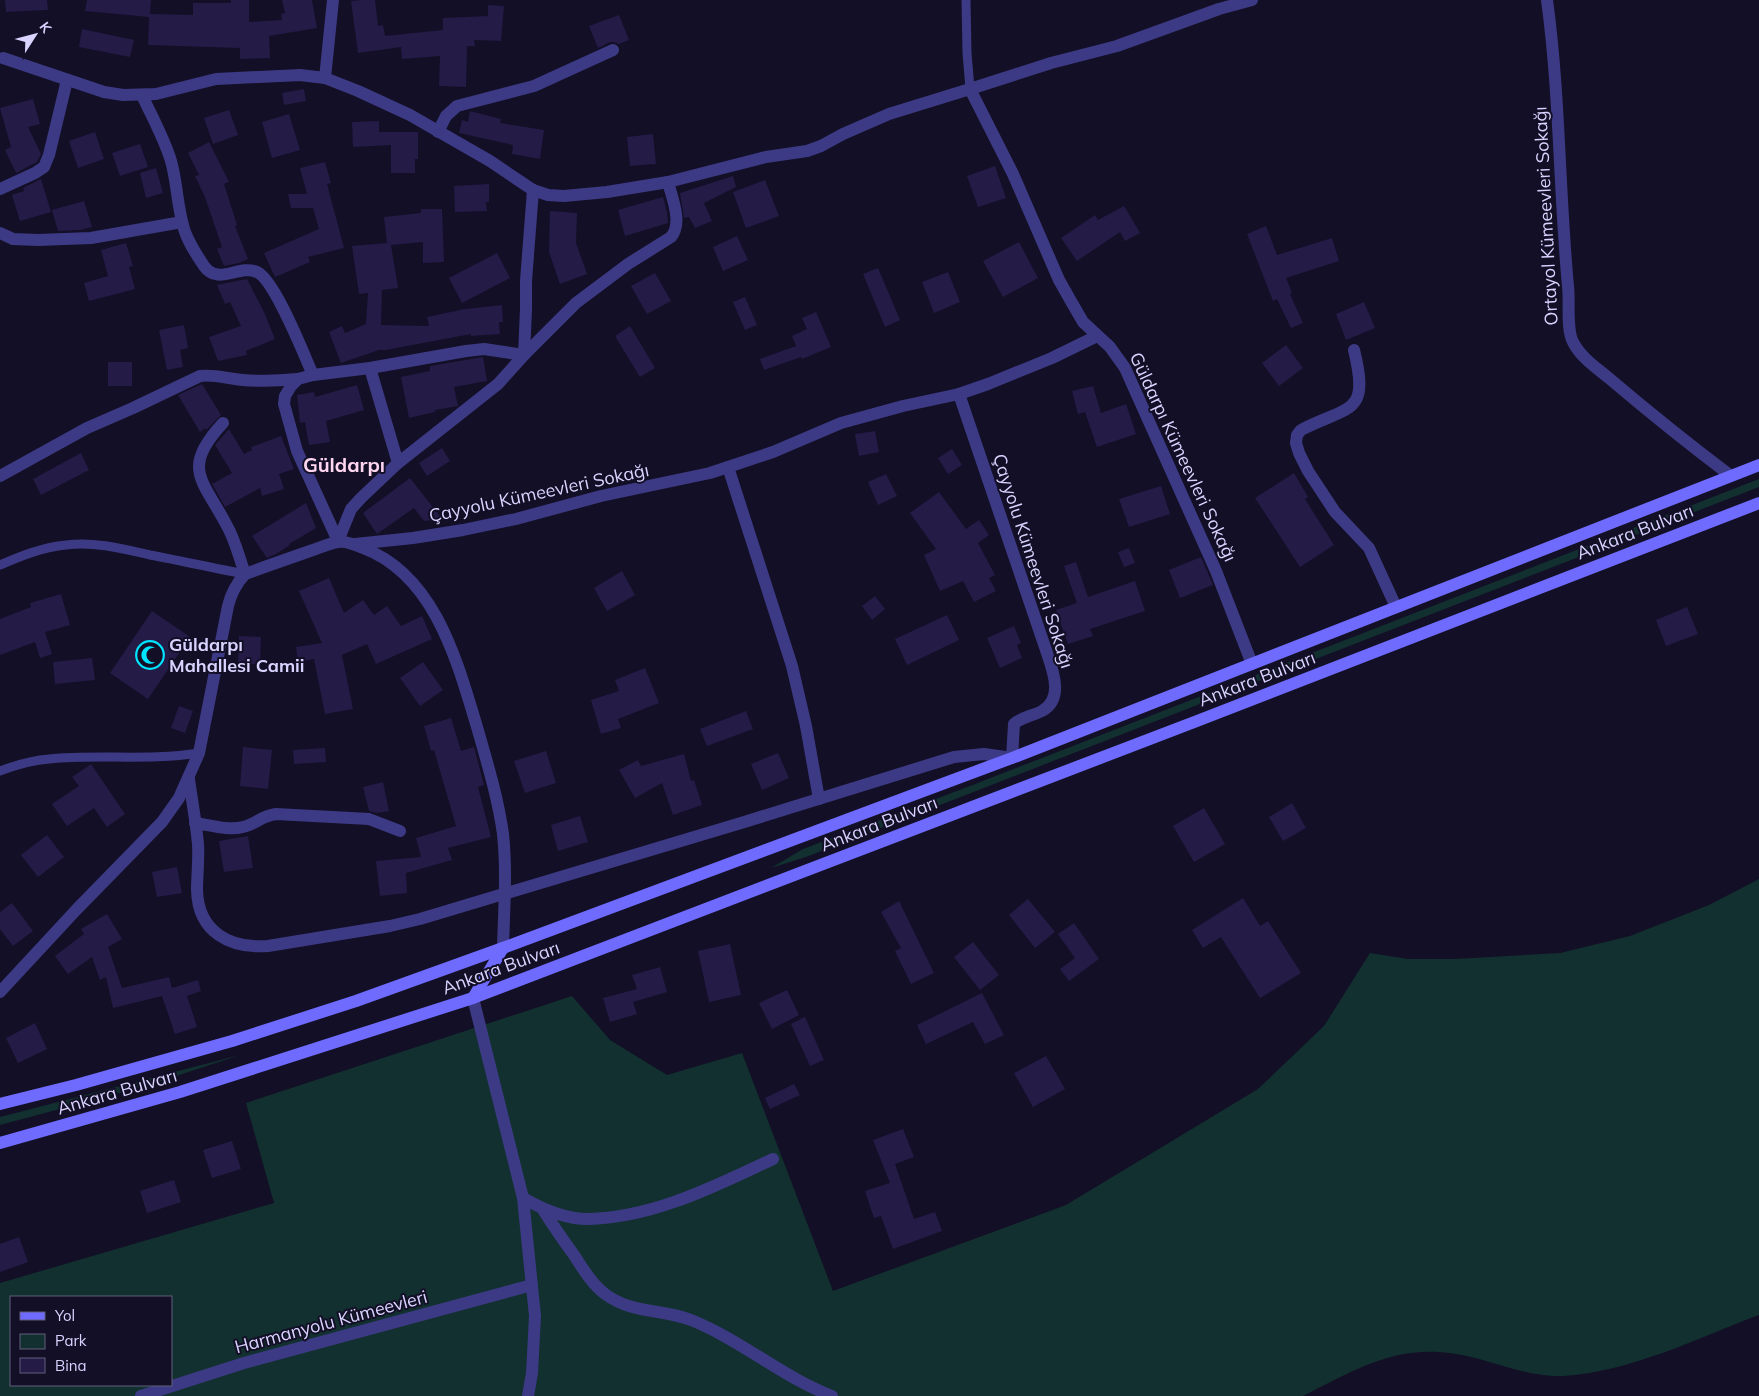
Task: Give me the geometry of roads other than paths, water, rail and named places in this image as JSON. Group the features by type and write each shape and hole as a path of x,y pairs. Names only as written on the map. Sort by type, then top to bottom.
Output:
{"main road":[{"name":"Ankara Bulvarı","path":"0,1104 241,1039 356,1001 503,948 1012,758 1759,465"},
{"name":"Ankara Bulvarı","path":"0,1143 180,1092 473,998 1759,503"},
{"path":"473,998 503,948"}],"street":[{"path":"325,78 333,0"},
{"path":"1,57 104,92 123,95 156,94 216,79 300,75 325,78 410,115 490,161 533,190 548,195 564,196 606,192 668,182 766,157 814,148 889,114 1051,63 1117,46 1219,9 1252,0"},
{"name":"Ortayol Kümeevleri Sokağı","path":"1547,0 1556,87 1570,334 1573,342 1589,362 1649,413 1731,476"},
{"path":"438,132 446,116 457,106 534,86 613,50"},
{"path":"0,189 44,167 49,155 67,80"},
{"name":"Güldarpı Kümeevleri Sokağı","path":"970,89 1020,189 1060,280 1083,322 1110,347 1124,368 1216,571 1252,664"},
{"path":"142,95 171,161 182,222 205,268 211,274 218,275 251,271 258,272 264,278 285,313 313,375"},
{"path":"338,542 351,508 398,464 498,384 576,303 628,264 671,237 677,229 668,182"},
{"path":"524,355 526,281 533,190"},
{"path":"0,233 13,239 91,238 182,222"},
{"name":"Çayyolu Kümeevleri Sokağı","path":"244,574 338,542 355,544 413,538 463,530 516,519 601,496 691,478 773,452 841,423 903,406 959,394 1020,372 1097,336"},
{"path":"0,476 87,428 200,376 208,375 259,381 298,379 313,375 370,368 484,349 524,355"},
{"path":"1354,350 1361,384 1354,404 1348,410 1301,430 1297,435 1296,443 1302,459 1334,512 1369,548 1396,607"},
{"path":"370,368 398,464"},
{"path":"298,379 285,396 286,415 297,451 338,542"},
{"name":"Çayyolu Kümeevleri Sokağı","path":"959,394 1048,653 1055,683 1052,700 1048,706 1043,710 1020,719 1014,724 1012,758"},
{"path":"0,992 77,908 162,822 179,798 189,779 199,753 228,606 234,589 244,574 232,537 206,493 199,473 199,463 203,450 212,434 223,423"},
{"path":"728,467 792,666 806,726 819,799"},
{"name":"Çayyolu Kümeevleri Sokağı","path":"355,544 382,556 396,567 417,589 443,629 453,652 471,708 499,810 503,843 503,948"},
{"path":"189,779 198,844 197,890 200,911 203,918 221,938 236,944 252,947 390,926 504,895 954,757 984,754 1012,758"},
{"path":"196,823 233,828 244,827 261,818 276,814 369,819 400,831"},
{"path":"473,998 523,1198 532,1285 534,1343 528,1396"},
{"path":"523,1198 542,1208 570,1217 587,1219 621,1215 656,1208 696,1193 773,1159"},
{"path":"542,1208 588,1276 603,1292 616,1302 638,1310 691,1320 721,1335 814,1389 832,1396"},
{"name":"Harmanyolu Kümeevleri","path":"141,1396 244,1363 532,1285"}],"lane":[{"path":"966,0 970,89"},
{"path":"0,565 47,548 68,544 126,550 244,574"},
{"path":"0,771 47,759 82,756 174,757 199,753"}],"place":[{"name":"Güldarpı Mahallesi Camii","path":"150,655"}],"district":[{"name":"Güldarpı","path":"344,465"}]}
